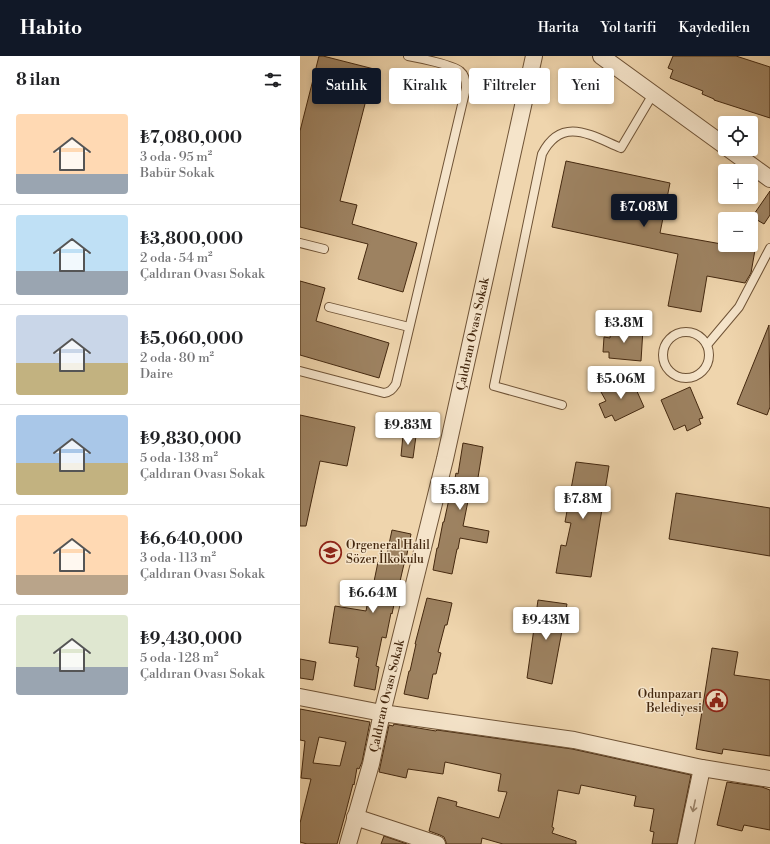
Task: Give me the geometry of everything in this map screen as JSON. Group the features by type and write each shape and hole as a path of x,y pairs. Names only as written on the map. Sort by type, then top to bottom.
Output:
{"street":[{"name":"Çaldıran Ovası Sokak","path":"348,844 370,764 448,445 534,56"},
{"path":"601,56 718,141"},
{"path":"739,156 770,179"},
{"path":"300,697 382,713 574,740 702,768 770,779"},
{"path":"686,844 702,768"},
{"path":"355,817 437,844"}],"lane":[{"path":"300,371 384,393 393,389 396,384 466,88 465,78 456,68 436,59 408,56"},
{"path":"562,404 494,386 542,154 545,147 556,136 563,133 577,131 584,132 621,148 653,94"},
{"path":"300,243 324,248"},
{"path":"707,345 739,307 770,248"},
{"path":"329,307 409,327"},
{"path":"690,332 697,334 707,345 709,359 707,366 697,376 682,378 675,376 666,365 663,358 663,351 666,344 676,334 690,332"}],"building":[{"path":"319,56 323,56 370,68 316,68"},
{"path":"673,56 736,56 770,67 770,118 714,100 702,94 703,91 670,78 673,70 668,68"},
{"path":"312,84 312,104 365,104 340,201 357,205 352,224 417,243 403,292 358,279 368,244 300,227 300,131"},
{"path":"566,161 670,183 660,233 718,243 718,252 755,252 751,273 745,283 707,276 701,312 668,306 678,254 552,227"},
{"path":"770,191 770,215 764,224 758,220 758,212 755,212"},
{"path":"300,281 325,288 316,321 389,343 379,378 300,355"},
{"path":"769,325 770,407 767,415 737,404"},
{"path":"611,327 643,329 641,361 609,358 609,352 603,352 604,337 610,338"},
{"path":"631,378 644,407 615,421 612,415 605,418 599,404 606,401 601,392"},
{"path":"690,387 703,418 699,419 701,424 687,431 685,425 674,430 661,400"},
{"path":"300,415 355,427 347,466 320,461 306,526 300,526"},
{"path":"403,435 416,436 413,458 401,456"},
{"path":"463,443 483,447 474,502 468,501 463,526 489,531 487,543 460,538 452,574 433,570 443,522 449,499 451,499 456,473 458,474"},
{"path":"576,462 609,466 591,577 556,573 561,545 566,546 571,523 565,522"},
{"path":"676,493 770,508 770,556 669,539"},
{"path":"392,530 411,534 386,638 382,637 376,666 379,667 375,690 354,686 359,658 356,657 358,647 329,643 335,606 366,611 368,600 370,601 378,562 385,563"},
{"path":"427,598 452,603 447,625 445,625 438,652 441,653 436,674 433,674 428,699 404,694"},
{"path":"538,600 567,604 552,684 527,678"},
{"path":"712,648 738,652 734,675 770,680 770,756 723,749 722,754 696,749"},
{"path":"300,659 316,662 313,680 300,678"},
{"path":"300,709 370,722 362,762 359,769 357,768 354,785 353,784 337,844 307,844 300,842 300,823 311,779 301,778 305,741 300,740","holes":["319,737 346,742 340,766 313,763"]},
{"path":"394,724 572,749 691,775 677,844 652,844 654,832 650,831 654,809 634,806 636,796 581,785 579,794 558,790 552,827 554,828 552,833 576,841 576,844 503,844 482,838 481,844 446,844 444,837 429,831 438,797 457,802 456,806 499,818 507,792 498,791 501,774 445,762 443,774 408,769 406,778 379,772 389,725 393,726"},
{"path":"727,782 762,787 770,790 770,830 744,825 742,831 717,825"},
{"path":"384,836 407,844 381,844"}],"place":[{"name":"Orgeneral Halil Sözer İlkokulu","path":"331,552"},
{"name":"Odunpazarı Belediyesi","path":"717,701"}]}
